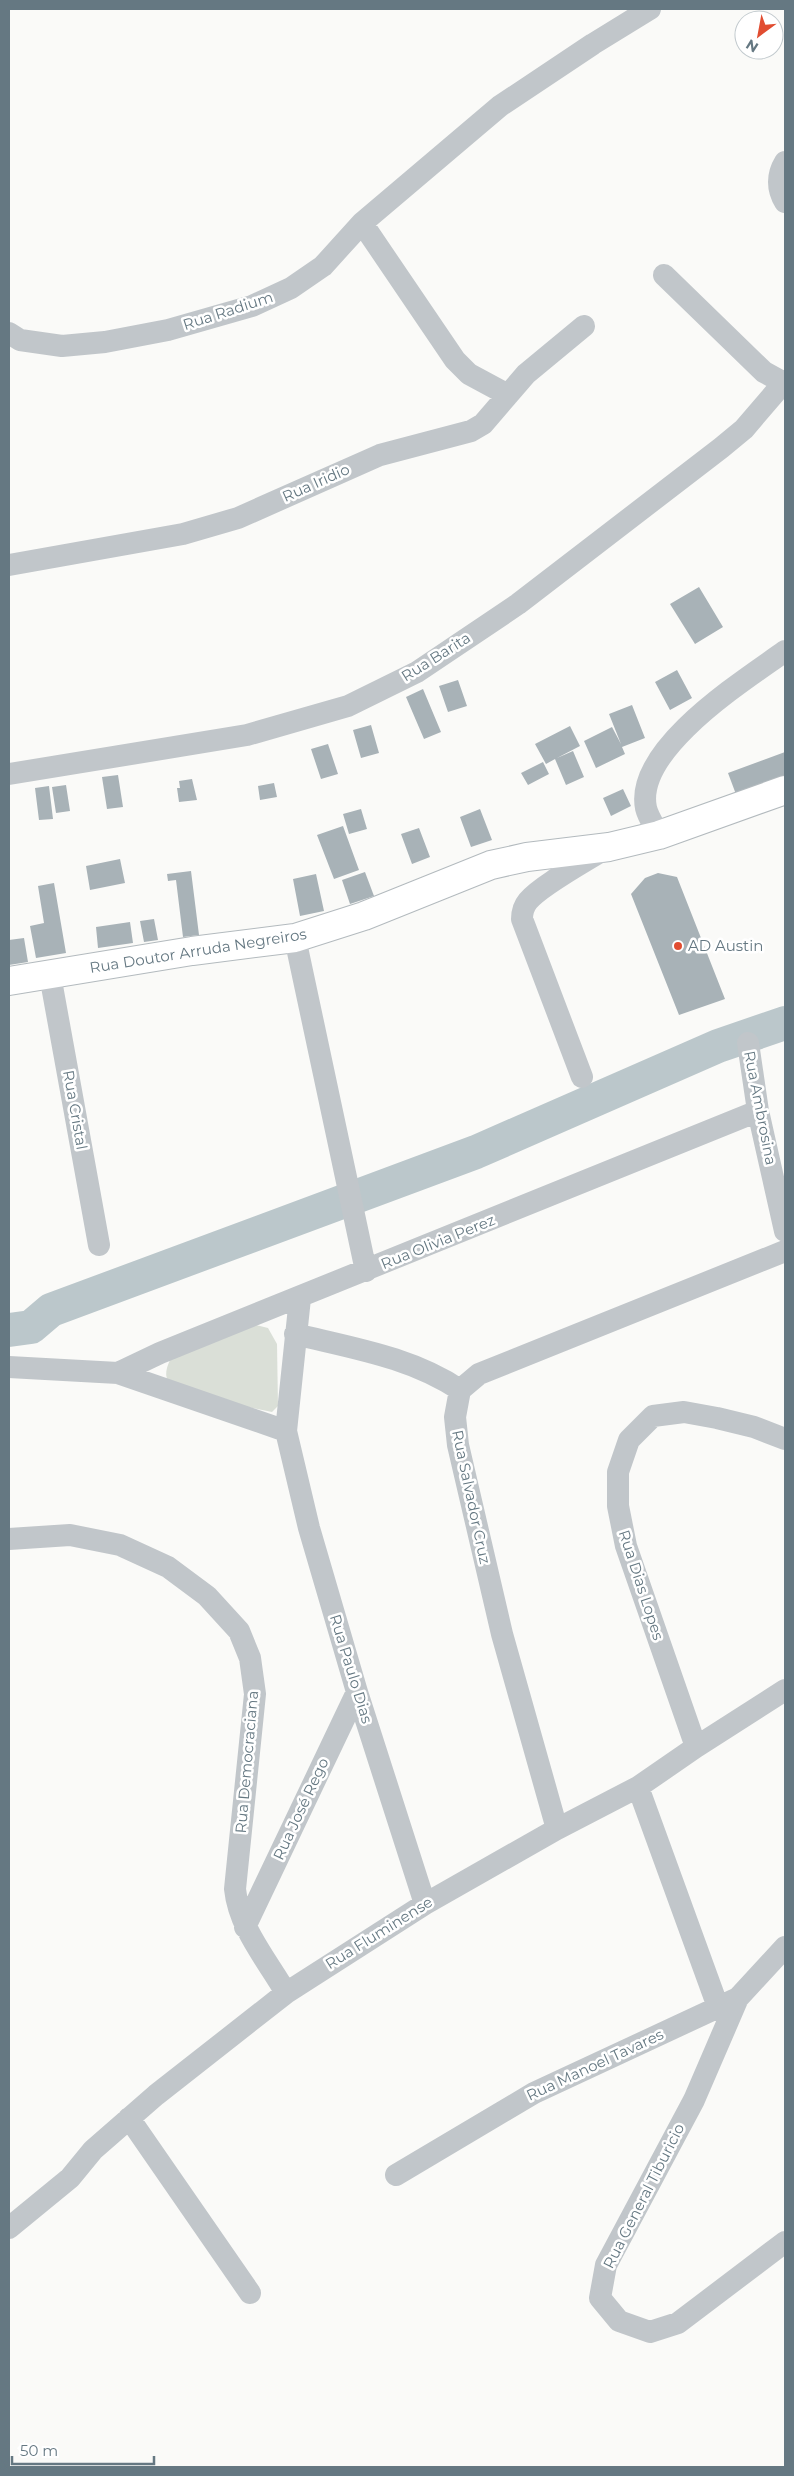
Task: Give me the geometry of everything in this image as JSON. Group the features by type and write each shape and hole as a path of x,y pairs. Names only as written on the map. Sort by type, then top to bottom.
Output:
{"street":[{"name":"Rua Radium","path":"9,334 20,340 62,346 105,342 168,330 252,306 291,288 323,266 362,223 500,106 593,44 650,9"},
{"path":"785,162 781,169 778,184 785,202"},
{"path":"362,223 455,360 469,374 508,395"},
{"path":"664,275 764,372 784,382"},
{"name":"Rua Iridio","path":"9,565 183,534 238,518 380,455 471,431 483,424 526,374 584,326"},
{"name":"Rua Barita","path":"9,774 247,735 348,706 417,672 518,604 744,430 784,382"},
{"path":"660,836 646,808 646,790 653,771 670,745 696,716 785,651"},
{"name":"Rua Doutor Arruda Negreiros","path":"9,981 192,951 295,938 364,916 491,865 527,857 609,847 660,836 785,790"},
{"path":"582,1077 522,919 522,910 528,900 609,847"},
{"path":"295,938 366,1271"},
{"name":"Rua Cristal","path":"50,975 99,1245"},
{"name":"Rua Ambrosina","path":"748,1043 758,1111 785,1231"},
{"name":"Rua Olivia Perez","path":"118,1373 160,1353 300,1298 758,1111"},
{"path":"296,1334 407,1362 437,1374 460,1390 479,1374 785,1251"},
{"name":"Rua Paulo Dias","path":"300,1298 286,1431 310,1528 356,1692 425,1904"},
{"path":"9,1367 118,1373 286,1431"},
{"name":"Rua Salvador Cruz","path":"460,1390 455,1417 458,1444 502,1634 557,1829"},
{"name":"Rua Dias Lopes","path":"696,1747 626,1546 618,1506 618,1472 628,1440 653,1416 684,1412 754,1427 785,1439"},
{"name":"Rua Democraciana","path":"9,1539 70,1535 120,1545 168,1567 207,1596 239,1631 250,1658 255,1694 234,1889 236,1905 245,1926 286,1993"},
{"name":"Rua Fluminense","path":"9,2228 70,2178 93,2150 129,2118 286,1993 425,1904 557,1829 638,1787 785,1690"},
{"name":"Rua José Rego","path":"245,1926 356,1692"},
{"path":"638,1787 728,2003"},
{"name":"Rua Manoel Tavares","path":"396,2175 534,2093 728,2003 785,1947"},
{"name":"Rua General Tiburicio","path":"728,2003 694,2100 606,2265 600,2298 619,2320 650,2332 678,2324 785,2242"},
{"path":"129,2118 250,2293"}],"shaded area":[{"path":"256,1325 268,1328 277,1344 278,1406 272,1412 176,1392 166,1374 170,1360"}],"building":[{"path":"699,587 723,627 695,644 670,604"},
{"path":"677,670 692,698 670,710 655,682"},
{"path":"458,680 467,706 448,712 439,686"},
{"path":"423,689 441,732 424,739 406,697"},
{"path":"632,705 645,738 622,747 625,754 596,768 584,741 612,727 621,744 609,714"},
{"path":"371,725 379,753 361,758 353,730"},
{"path":"570,726 580,746 557,758 573,751 584,777 566,785 555,759 546,764 535,744"},
{"path":"328,744 338,774 321,779 311,749"},
{"path":"785,752 785,779 737,797 728,773"},
{"path":"543,762 549,774 528,785 521,773"},
{"path":"118,775 123,807 107,809 102,777"},
{"path":"192,779 197,800 179,802 177,788 180,788 179,781"},
{"path":"274,783 277,797 260,800 258,786"},
{"path":"66,785 70,811 56,813 52,787"},
{"path":"49,786 53,819 39,820 35,788"},
{"path":"623,789 631,806 611,816 603,798"},
{"path":"361,809 367,829 349,834 343,814"},
{"path":"480,809 492,840 471,847 460,817"},
{"path":"343,826 359,870 334,879 317,835"},
{"path":"419,828 430,857 412,864 401,834"},
{"path":"120,859 125,883 90,890 86,866"},
{"path":"191,871 199,935 183,937 176,880 168,881 167,874"},
{"path":"365,872 374,896 350,904 342,880"},
{"name":"AD Austin","path":"658,873 677,877 725,999 679,1015 631,894 645,878"},
{"path":"316,874 324,911 300,916 293,879"},
{"path":"54,883 66,953 36,958 30,926 44,923 38,886"},
{"path":"154,919 158,940 144,942 140,921"},
{"path":"130,922 133,943 98,948 96,927"},
{"path":"24,938 28,962 9,965 9,940"}],"waterway":[{"path":"9,1330 31,1327 51,1310 476,1152 718,1046 785,1023"}],"place":[{"name":"AD Austin","path":"678,946"}]}
